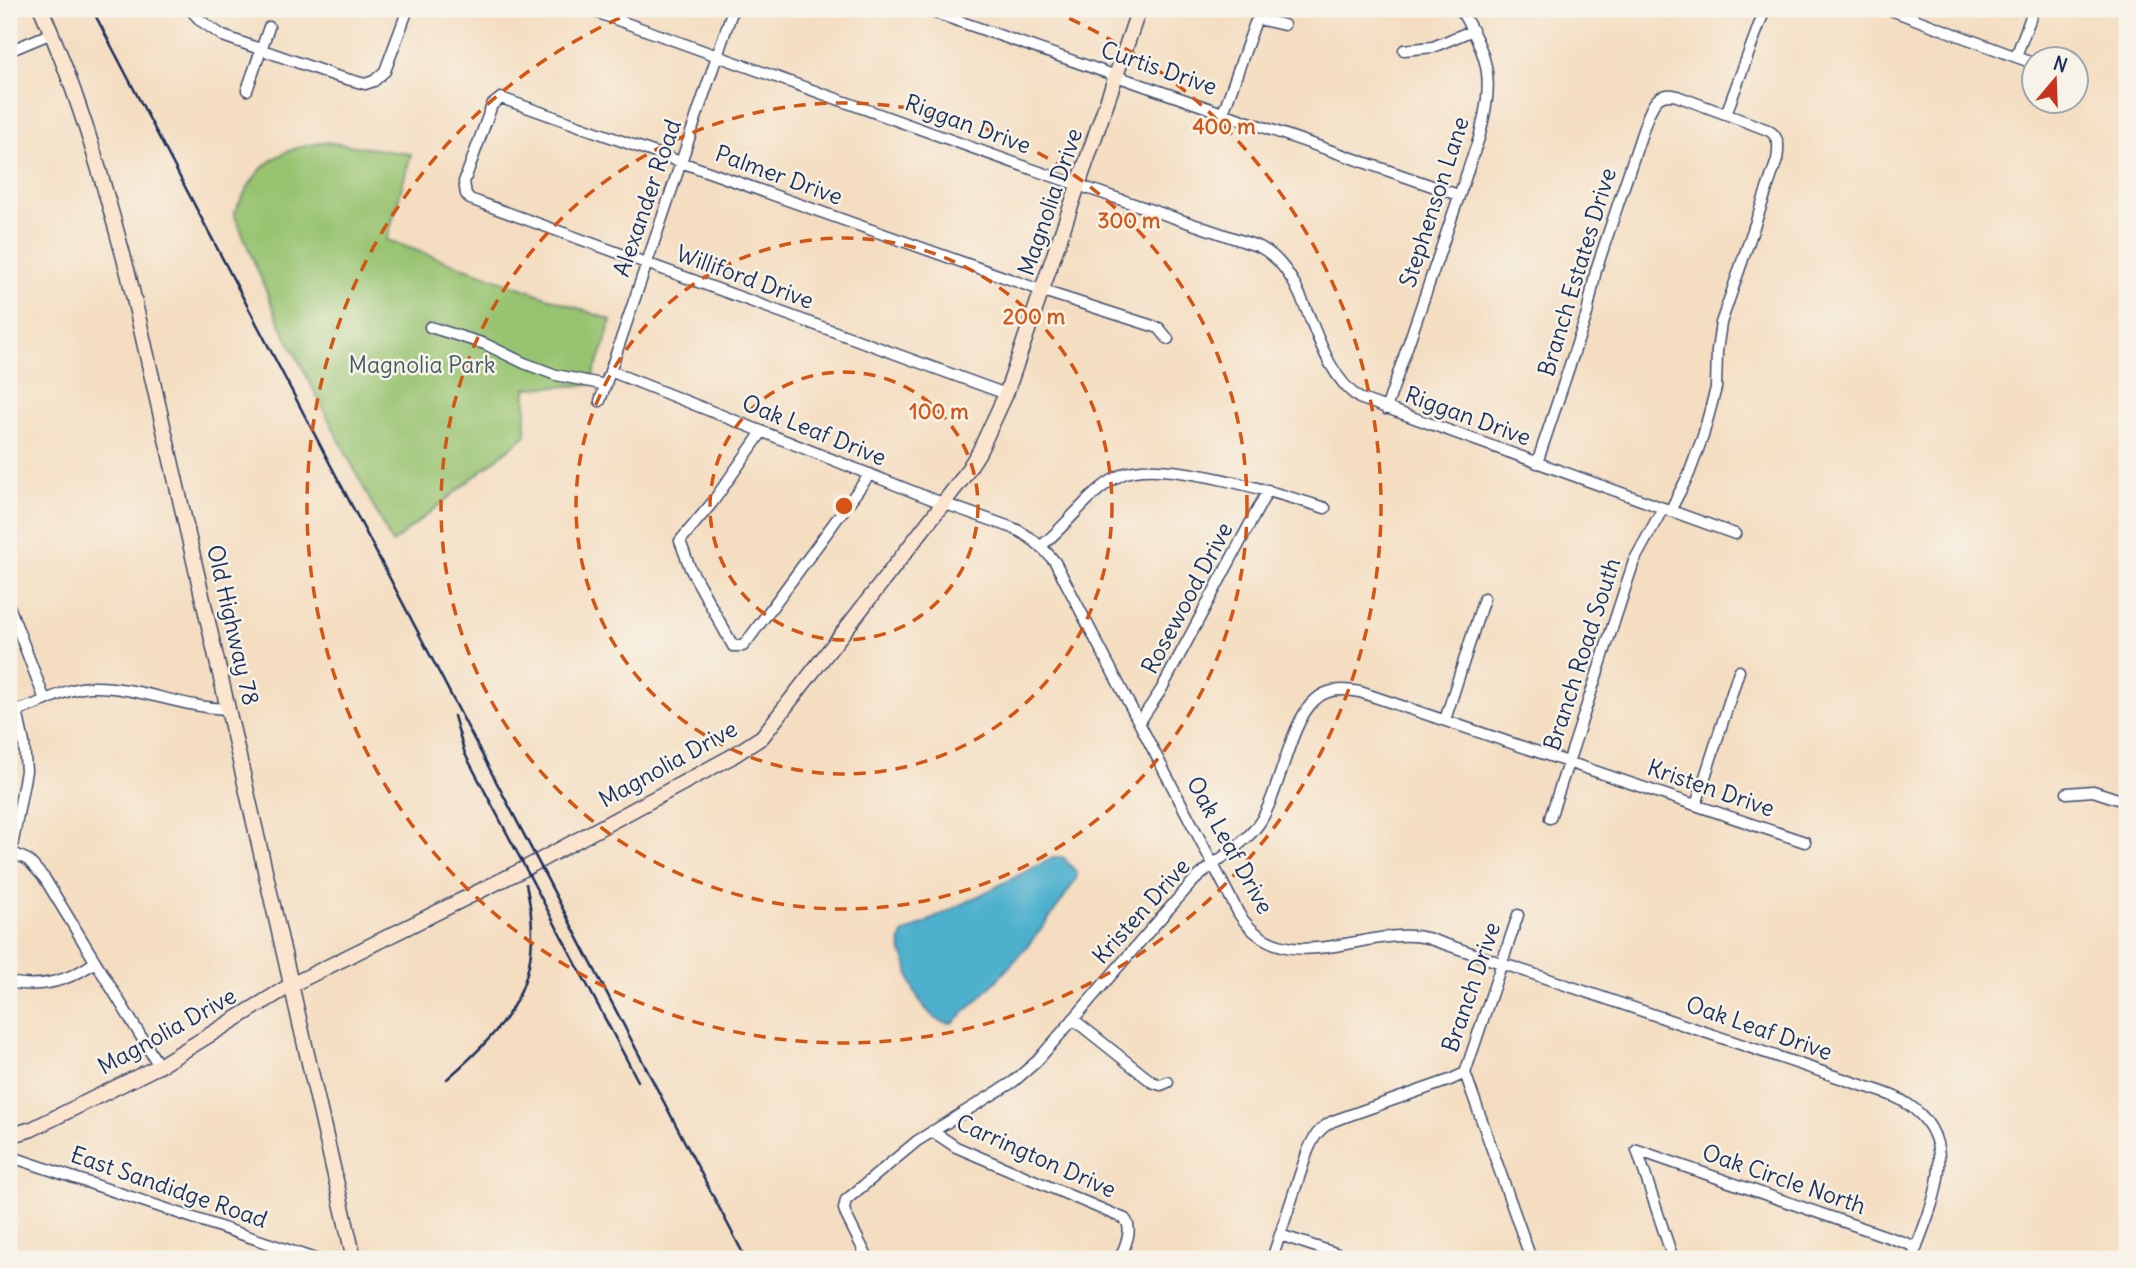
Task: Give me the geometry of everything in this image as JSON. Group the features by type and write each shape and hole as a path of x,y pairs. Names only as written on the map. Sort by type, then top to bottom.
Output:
{"street":[{"name":"Old Highway 78","path":"41,9 52,33 97,165 129,277 354,1259"},
{"path":"190,9 213,31 358,83 369,83 379,78 389,62 408,9"},
{"name":"Riggan Drive","path":"587,9 1079,186 1251,243 1268,251 1286,271 1343,384 1359,398 1735,534"},
{"name":"Alexander Road","path":"600,401 733,9"},
{"name":"Curtis Drive","path":"924,9 1458,195"},
{"name":"Magnolia Drive","path":"9,1136 32,1129 159,1066 292,985 522,870 731,757 762,737 943,503 979,452 1006,394 1139,9"},
{"name":"Stephenson Lane","path":"1387,409 1479,138 1489,91 1486,61 1473,30 1460,9"},
{"path":"1726,114 1765,9"},
{"path":"1888,9 2021,59"},
{"path":"2016,57 2034,9"},
{"path":"1223,113 1255,23 1258,19 1284,25"},
{"path":"247,90 269,27"},
{"path":"1404,50 1433,47 1473,30"},
{"path":"9,51 52,33"},
{"name":"Branch Estates Drive","path":"1537,463 1587,314 1592,281 1653,105 1662,96 1677,96 1726,114"},
{"name":"Palmer Drive","path":"470,199 466,194 466,177 492,105 500,98 1043,291 1159,328 1168,339"},
{"name":"Branch Road South","path":"1550,818 1634,561 1689,474 1703,436 1716,388 1721,323 1778,154 1779,146 1773,133 1726,114"},
{"name":"Williford Drive","path":"470,199 1006,394"},
{"path":"430,327 485,344 524,363 556,374 606,385"},
{"name":"Oak Leaf Drive","path":"610,371 1025,534 1041,546 1055,562 1239,914 1250,928 1266,939 1285,946 1315,950 1412,935 1502,963 1907,1103 1926,1121 1936,1139 1940,1166 1937,1186 1912,1259"},
{"path":"762,432 712,503 685,534 680,545 729,641 738,647 743,646 870,474"},
{"path":"1041,546 1109,482 1133,470 1183,474 1268,490 1325,508"},
{"name":"Rosewood Drive","path":"1139,723 1161,690 1268,490"},
{"path":"1446,720 1484,598"},
{"path":"9,606 45,700"},
{"path":"1696,805 1739,671"},
{"path":"159,1066 38,869 28,860 10,852 26,771 24,743 13,711 80,688 103,687 194,706 228,709"},
{"name":"Kristen Drive","path":"868,1259 846,1215 845,1202 856,1190 932,1130 1024,1074 1192,884 1239,844 1260,822 1299,725 1309,706 1317,698 1335,690 1351,690 1805,842"},
{"path":"2067,793 2093,791 2127,802"},
{"name":"Branch Drive","path":"1465,1073 1518,915"},
{"path":"9,982 42,985 62,980 96,962"},
{"path":"1073,1019 1152,1082 1161,1085 1168,1082"},
{"path":"1272,1259 1314,1136 1333,1121 1465,1073 1531,1259"},
{"name":"Carrington Drive","path":"932,1130 956,1147 1125,1219 1129,1226 1128,1235 1120,1259"},
{"name":"Oak Circle North","path":"1672,1259 1637,1150 1917,1247"},
{"name":"East Sandidge Road","path":"9,1156 315,1259"},
{"path":"1280,1235 1353,1259"}],"green space":[{"name":"Magnolia Park","path":"326,142 411,154 387,240 611,320 589,385 526,388 526,435 392,543 280,324 234,214 250,183 268,163 292,150"}],"water":[{"path":"1055,857 1063,857 1077,873 1076,879 1035,936 988,989 954,1022 946,1023 932,1015 919,1000 911,982 901,946 903,934"}],"railway":[{"path":"92,9 746,1259"},
{"path":"454,716 465,754 638,1081"},
{"path":"447,1079 490,1037 507,1017 519,995 528,971 532,945 526,884"}]}
